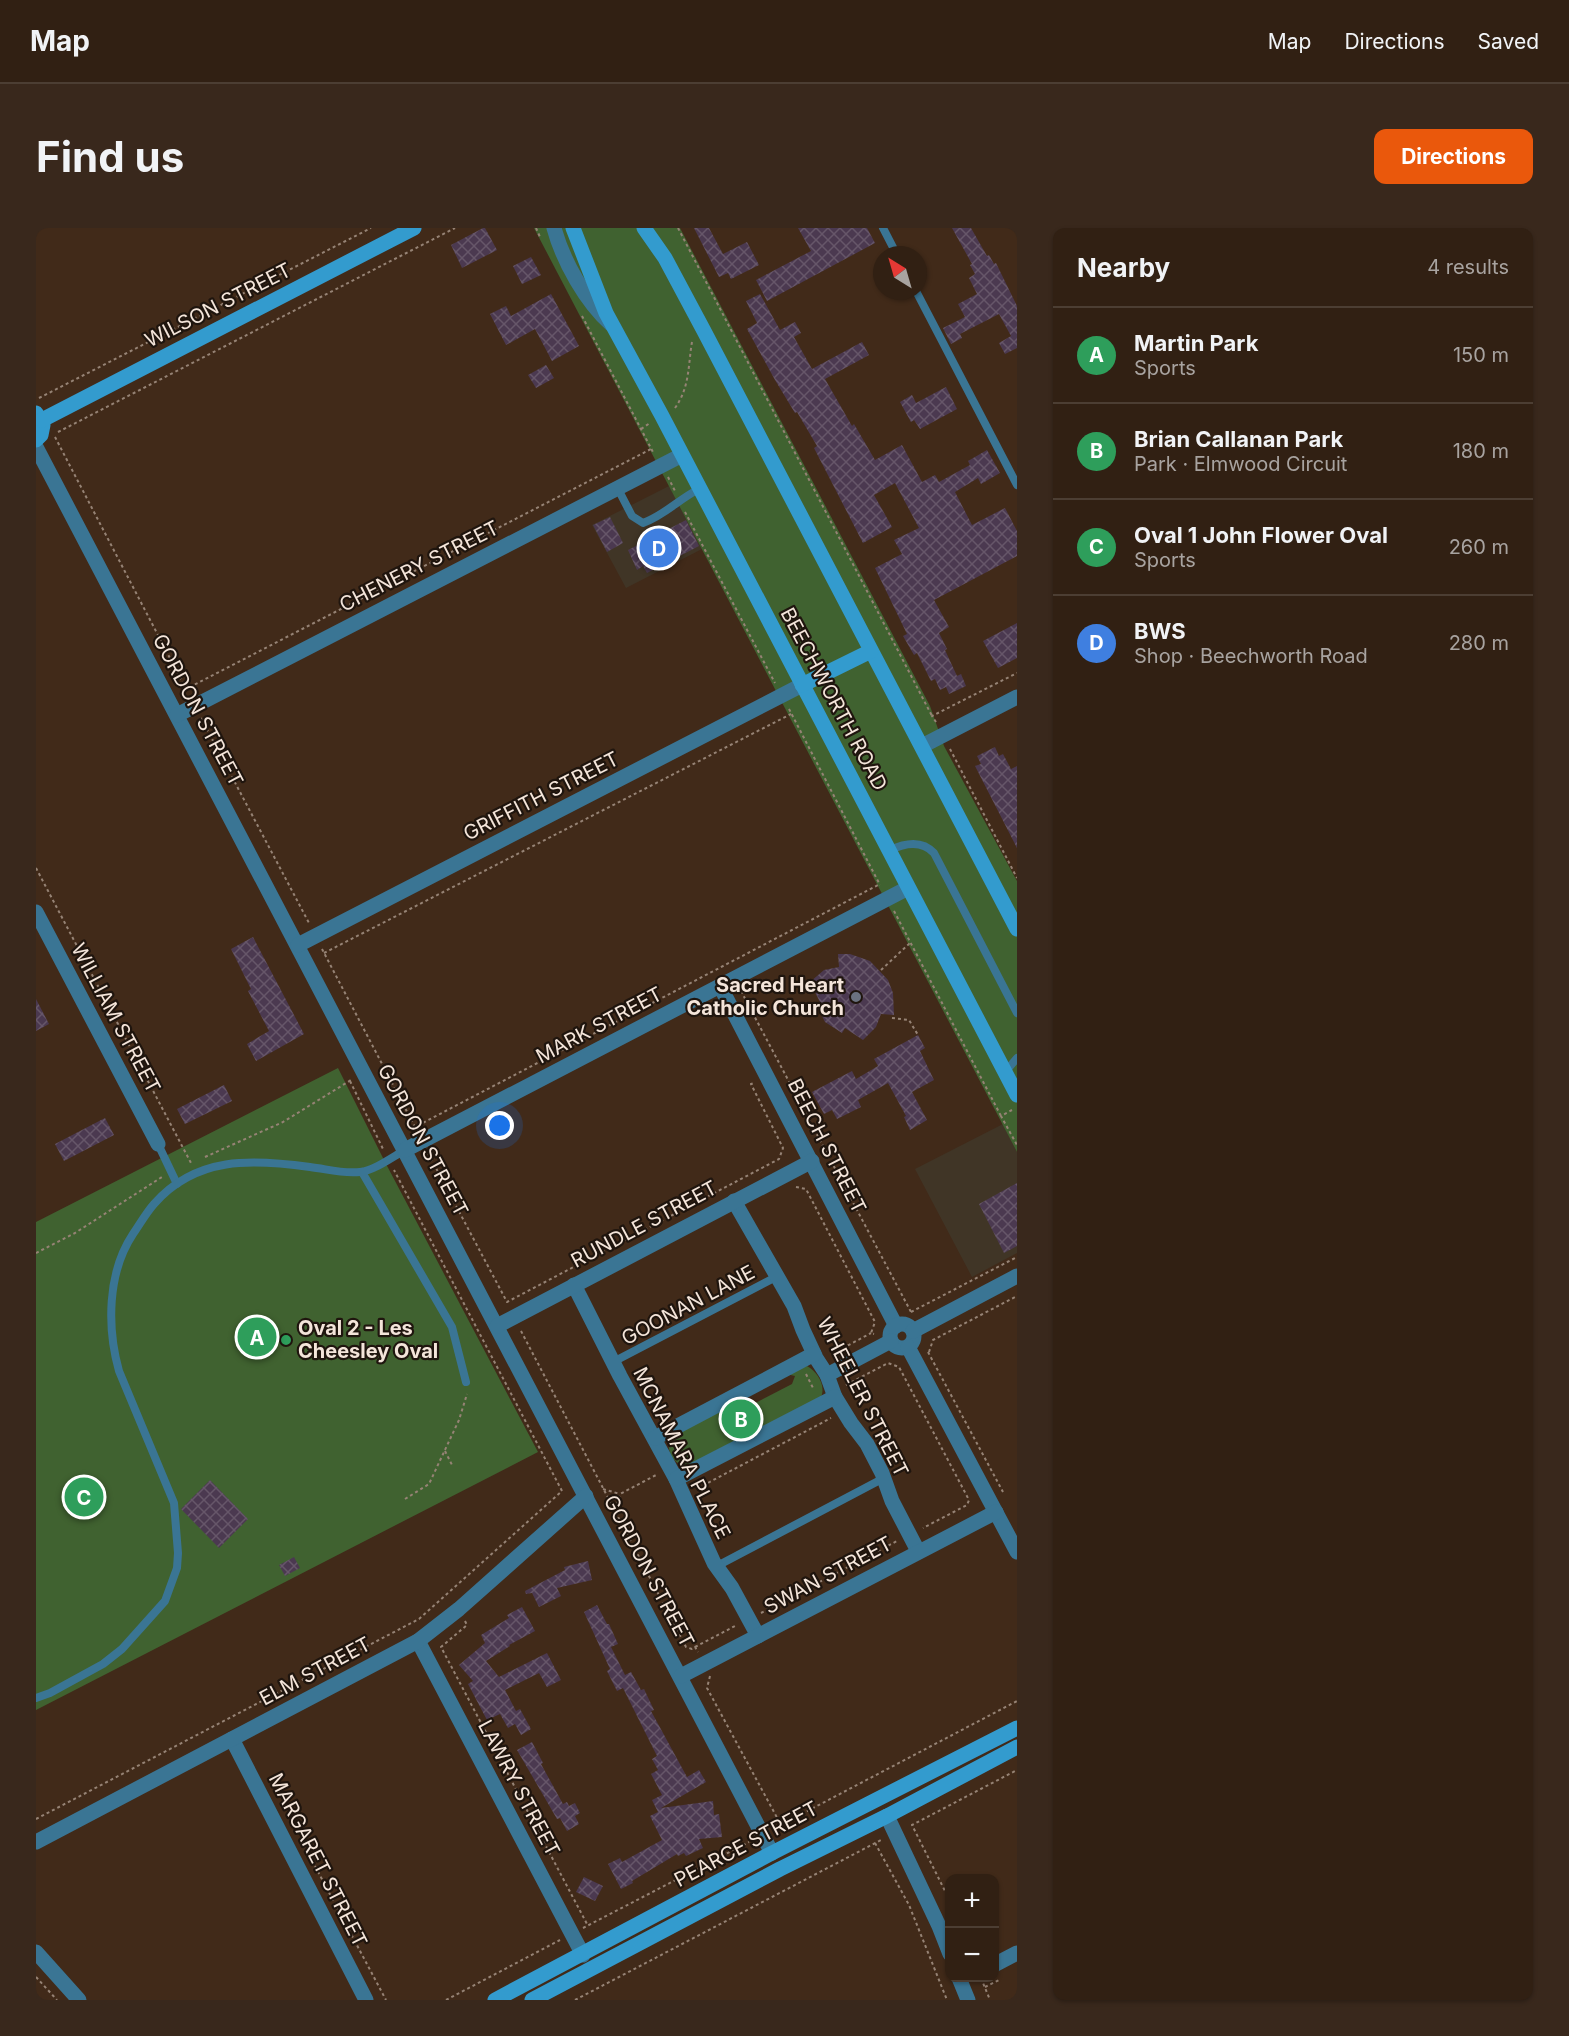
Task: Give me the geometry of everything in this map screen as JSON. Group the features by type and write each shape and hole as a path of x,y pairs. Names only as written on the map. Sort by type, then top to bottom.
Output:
{"main road":[{"name":"WILSON STREET","path":"39,416 414,228"},
{"name":"BEECHWORTH ROAD","path":"573,228 596,291 612,324 1017,1095"},
{"path":"644,228 665,258 704,331 1017,929"},
{"path":"36,440 43,430 39,416"},
{"path":"802,685 871,651"},
{"name":"PEARCE STREET","path":"495,2000 772,1853 1017,1728"},
{"name":"PEARCE STREET","path":"532,2000 1017,1747"},
{"path":"878,1800 887,1816"},
{"path":"772,1853 780,1869"}],"street":[{"name":"BEECHWORTH ROAD","path":"554,228 590,302 612,324"},
{"name":"GORDON STREET","path":"36,447 772,1853"},
{"name":"CHENERY STREET","path":"177,715 682,455"},
{"name":"GRIFFITH STREET","path":"298,945 802,685"},
{"path":"922,746 1017,697"},
{"name":"MARK STREET","path":"405,1150 908,888"},
{"name":"WILLIAM STREET","path":"36,912 158,1144"},
{"name":"BEECH STREET","path":"720,986 896,1326"},
{"name":"RUNDLE STREET","path":"497,1326 812,1161"},
{"name":"WHEELER STREET","path":"734,1201 797,1311 810,1359 827,1375 830,1397 867,1444 884,1478 892,1501 918,1551"},
{"path":"913,1331 1017,1276"},
{"name":"MCNAMARA PLACE","path":"574,1285 655,1438 696,1526 758,1636"},
{"path":"827,1375 887,1343 890,1333 896,1326 905,1324 913,1331 914,1339 908,1347 898,1348 887,1343"},
{"path":"908,1347 1017,1552"},
{"path":"655,1438 810,1359"},
{"path":"675,1478 830,1397"},
{"name":"ELM STREET","path":"36,1842 417,1641 459,1609 586,1496"},
{"name":"SWAN STREET","path":"681,1676 996,1512"},
{"name":"LAWRY STREET","path":"417,1641 583,1955"},
{"name":"MARGARET STREET","path":"232,1739 366,2000"},
{"path":"887,1816 945,1941"},
{"path":"36,1953 79,2000"},
{"path":"999,1962 1017,1953"},
{"path":"964,1982 968,2000"}],"lane":[{"path":"883,228 892,246"},
{"path":"921,300 1017,485"},
{"path":"617,487 632,516 643,523 657,518 673,508 684,496 699,489"},
{"path":"890,850 902,844 916,844 928,846 934,853 1017,1012"},
{"path":"1005,1071 1017,1058"},
{"path":"158,1144 177,1184"},
{"path":"36,1698 50,1693 103,1664 122,1649 165,1600 172,1585 178,1553 174,1503 119,1371 113,1350 111,1328 113,1297 117,1272 127,1244 154,1204 177,1184 207,1167 231,1162 264,1161 338,1172 362,1172 405,1150"},
{"path":"362,1172 452,1327 466,1382"},
{"name":"GOONAN LANE","path":"613,1362 778,1276"},
{"path":"717,1566 884,1478"}],"path":[{"path":"36,399 371,228"},
{"path":"455,228 53,435 686,1647 692,1649 967,1505 969,1500 899,1367 888,1363"},
{"path":"536,228 541,239"},
{"path":"678,228 1017,878"},
{"path":"580,313 1017,1145"},
{"path":"641,429 675,407 681,400 689,373 692,340 725,319"},
{"path":"186,689 651,449"},
{"path":"932,717 1017,673"},
{"path":"324,953 791,714"},
{"path":"36,868 191,1163"},
{"path":"415,1127 880,884"},
{"path":"881,970 911,942"},
{"path":"734,978 911,1312"},
{"path":"891,1018 909,1020 918,1035"},
{"path":"507,1302 778,1159 783,1148 751,1084 768,1076"},
{"path":"36,1819 419,1619 562,1491 388,1160 350,1081"},
{"path":"1001,1116 1017,1107"},
{"path":"793,1186 806,1189 875,1322 871,1333"},
{"path":"929,1352 933,1340 1017,1296"},
{"path":"603,1488 620,1494 675,1478 702,1486 831,1419 830,1397 810,1359 871,1333 887,1343 888,1363"},
{"path":"830,1397 888,1363"},
{"path":"405,1499 429,1484 459,1420 467,1395 466,1382"},
{"path":"445,1451 452,1465"},
{"path":"615,1510 620,1494"},
{"path":"459,1609 467,1625 441,1647 588,1925"},
{"path":"695,1647 711,1678 707,1688 781,1825"},
{"path":"446,2000 1017,1701"},
{"path":"945,1891 912,1825 1017,1770"},
{"path":"575,2000 875,1843 909,1905 947,2000"},
{"path":"314,1863 386,2000"},
{"path":"36,1977 57,2000"},
{"path":"983,1982 990,2000"}],"shaded area":[{"path":"669,486 702,549 626,588 592,525"},
{"path":"1003,1124 1017,1152 1017,1253 972,1277 915,1169"}],"green space":[{"path":"534,228 680,228 930,706 944,746 1017,881 1017,1152"},
{"path":"338,1068 538,1452 36,1710 36,1222"},
{"path":"807,1366 820,1380 821,1397 685,1467 673,1458 669,1450 672,1436 719,1409 734,1414 792,1384 795,1376 786,1374"}],"building":[{"path":"483,228 497,250 462,268 451,245"},
{"path":"694,228 709,228 723,254 747,242 759,265 731,279 728,273 719,277"},
{"path":"798,228 867,228 875,243 767,301 756,280 811,251"},
{"path":"952,228 971,228 987,256 989,255 994,264 996,263 1017,306 1017,348 1005,354 999,343 1011,336 999,314 960,334 962,338 951,344 943,328 965,317 958,304 977,294 969,278 975,274 970,265 972,264"},
{"path":"531,257 541,275 522,284 513,266"},
{"path":"551,294 579,346 552,361 535,329 506,345 490,314 506,306 511,316"},
{"path":"760,294 780,330 795,322 801,333 794,337 812,369 862,342 869,355 825,379 875,460 902,445 922,482 935,475 939,482 970,465 968,461 987,450 1000,473 981,484 978,478 955,492 972,525 1005,508 1017,531 1017,556 934,600 949,627 939,633 947,649 945,650 957,676 961,674 966,686 949,694 946,687 940,690 935,679 931,681 917,653 914,655 903,636 907,634 875,568 902,554 894,540 919,528 895,483 874,495 892,527 863,543 814,448 817,446 775,380 747,329 757,323 746,301"},
{"path":"546,365 554,378 536,388 528,375"},
{"path":"946,387 957,409 920,429 914,420 911,422 900,402 912,395 916,403"},
{"path":"610,517 623,543 607,552 593,525"},
{"path":"686,520 699,546 647,573 643,566 637,570 628,550"},
{"path":"1017,623 1017,658 998,668 983,641"},
{"path":"995,747 999,756 1003,754 1011,769 1017,766 1017,848 975,766 981,764 977,756"},
{"path":"253,937 304,1034 256,1061 247,1044 269,1031 248,991 251,989 231,949"},
{"name":"Sacred Heart Catholic Church","path":"838,954 850,954 870,961 888,980 893,993 894,1015 881,1014 876,1027 863,1040 845,1028 842,1033 825,1022 816,1004 820,1002 810,982 824,970 839,967"},
{"path":"36,999 49,1024 36,1031"},
{"path":"918,1035 925,1048 920,1051 934,1080 912,1092 927,1120 910,1130 904,1117 906,1116 888,1083 858,1100 861,1107 837,1119 832,1110 824,1114 812,1092 852,1071 856,1079 878,1066 874,1059"},
{"path":"224,1085 232,1101 185,1124 177,1109"},
{"path":"105,1118 114,1135 64,1161 55,1144"},
{"path":"1017,1183 1017,1246 1004,1253 979,1204"},
{"path":"210,1480 248,1519 219,1548 181,1509"},
{"path":"294,1557 300,1568 285,1576 279,1565"},
{"path":"588,1561 592,1580 557,1588 561,1596 539,1607 532,1593 526,1594 525,1591 565,1570 564,1567"},
{"path":"597,1605 618,1644 611,1647 625,1675 631,1672 641,1690 644,1689 654,1710 651,1711 687,1777 699,1770 706,1782 661,1808 713,1801 714,1815 719,1814 722,1837 699,1839 703,1848 686,1856 684,1853 678,1856 677,1854 621,1889 608,1864 620,1858 622,1862 662,1840 650,1816 658,1812 652,1800 662,1795 651,1774 658,1770 652,1759 657,1756 623,1688 617,1691 607,1671 610,1669 584,1612"},
{"path":"522,1607 535,1631 486,1661 499,1677 547,1653 561,1680 547,1687 539,1673 505,1690 516,1711 520,1709 531,1729 521,1735 515,1724 508,1728 500,1714 487,1720 468,1684 473,1681 459,1665 485,1643 481,1635 509,1618 507,1615"},
{"path":"532,1742 563,1804 567,1802 569,1806 575,1803 580,1813 575,1816 579,1824 567,1831 560,1818 557,1819 517,1750"},
{"path":"584,1877 603,1886 595,1901 576,1892"}],"place":[{"name":"BWS","path":"659,548"},
{"name":"Sacred Heart Catholic Church","path":"856,997"},
{"name":"Martin Park","path":"257,1337"},
{"name":"Oval 2 - Les Cheesley Oval","path":"286,1340"},
{"name":"Brian Callanan Park","path":"741,1419"},
{"name":"Oval 1 John Flower Oval","path":"84,1497"}]}
